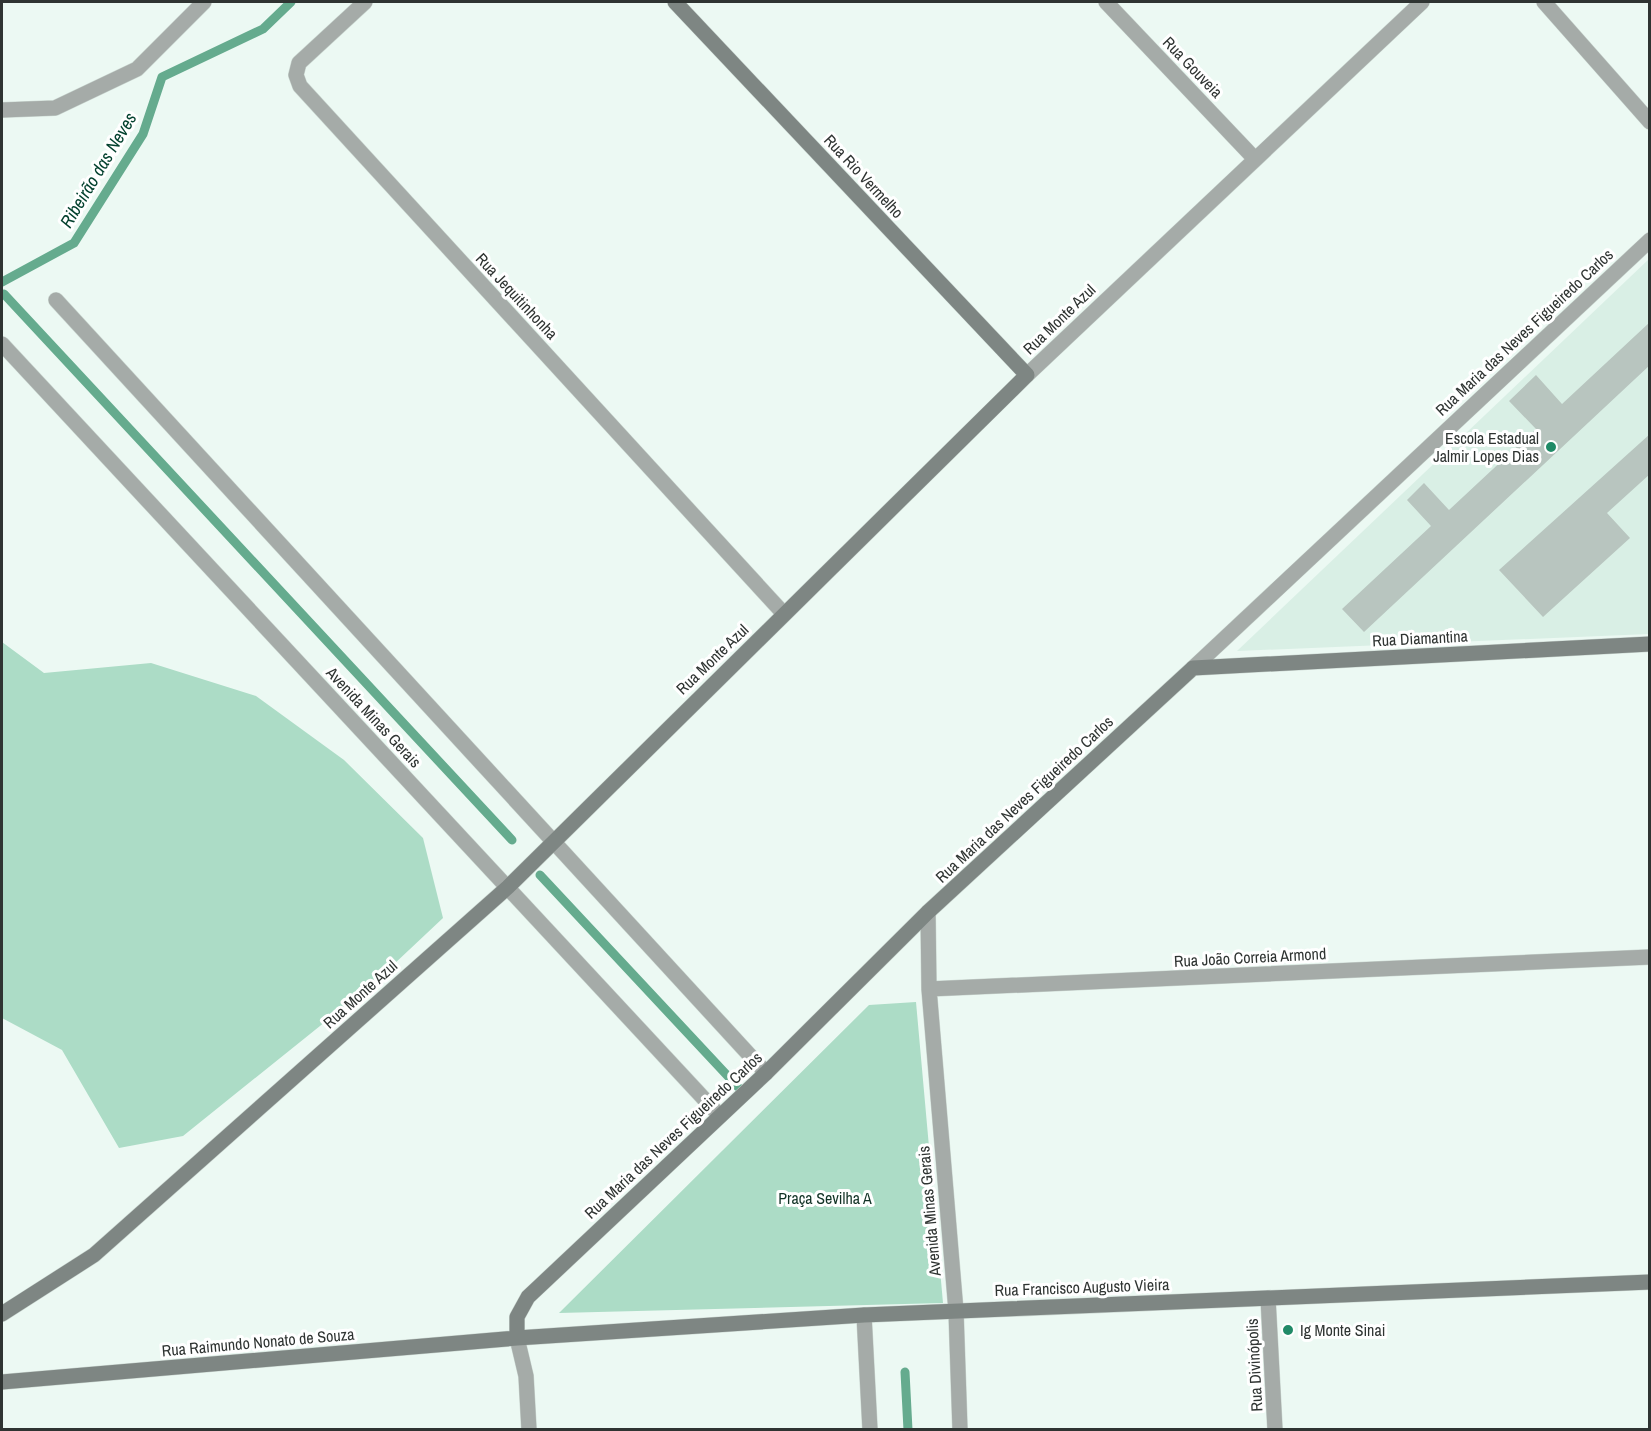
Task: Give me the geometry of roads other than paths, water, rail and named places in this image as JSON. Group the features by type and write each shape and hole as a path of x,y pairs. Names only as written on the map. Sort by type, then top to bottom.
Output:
{"street":[{"path":"2,110 55,108 137,69 204,2"},
{"name":"Rua Jequitinhonha","path":"365,2 299,63 296,75 300,86 784,614"},
{"name":"Rua Rio Vermelho","path":"675,2 1027,375"},
{"name":"Rua Gouveia","path":"1106,2 1254,158"},
{"name":"Rua Monte Azul","path":"2,1314 94,1255 508,887 552,841 1027,375 1254,158 1422,2"},
{"path":"1544,2 1650,122"},
{"name":"Rua Maria das Neves Figueiredo Carlos","path":"529,1430 526,1376 517,1338 517,1317 528,1297 766,1073 928,912 1193,668 1650,240"},
{"path":"56,300 766,1073"},
{"name":"Avenida Minas Gerais","path":"2,344 720,1116"},
{"name":"Rua Diamantina","path":"1193,668 1650,644"},
{"path":"928,912 929,989"},
{"name":"Rua João Correia Armond","path":"929,989 1650,957"},
{"name":"Avenida Minas Gerais","path":"929,989 956,1311 960,1430"},
{"name":"Rua Francisco Augusto Vieira","path":"517,1338 864,1315 1650,1282"},
{"name":"Rua Divinópolis","path":"1268,1298 1275,1430"},
{"path":"864,1315 870,1430"},
{"name":"Rua Raimundo Nonato de Souza","path":"2,1382 517,1338"}],"waterway":[{"name":"Ribeirão das Neves","path":"2,282 74,243 143,134 162,77 263,29 291,2"},
{"path":"4,294 512,840"},
{"path":"540,875 738,1087"},
{"path":"905,1372 908,1430"}],"place":[{"name":"Escola Estadual Jalmir Lopes Dias","path":"1551,447"},
{"name":"Ig Monte Sinai","path":"1288,1330"}],"park label":[{"name":"Praça Sevilha A","path":"825,1198"}]}
